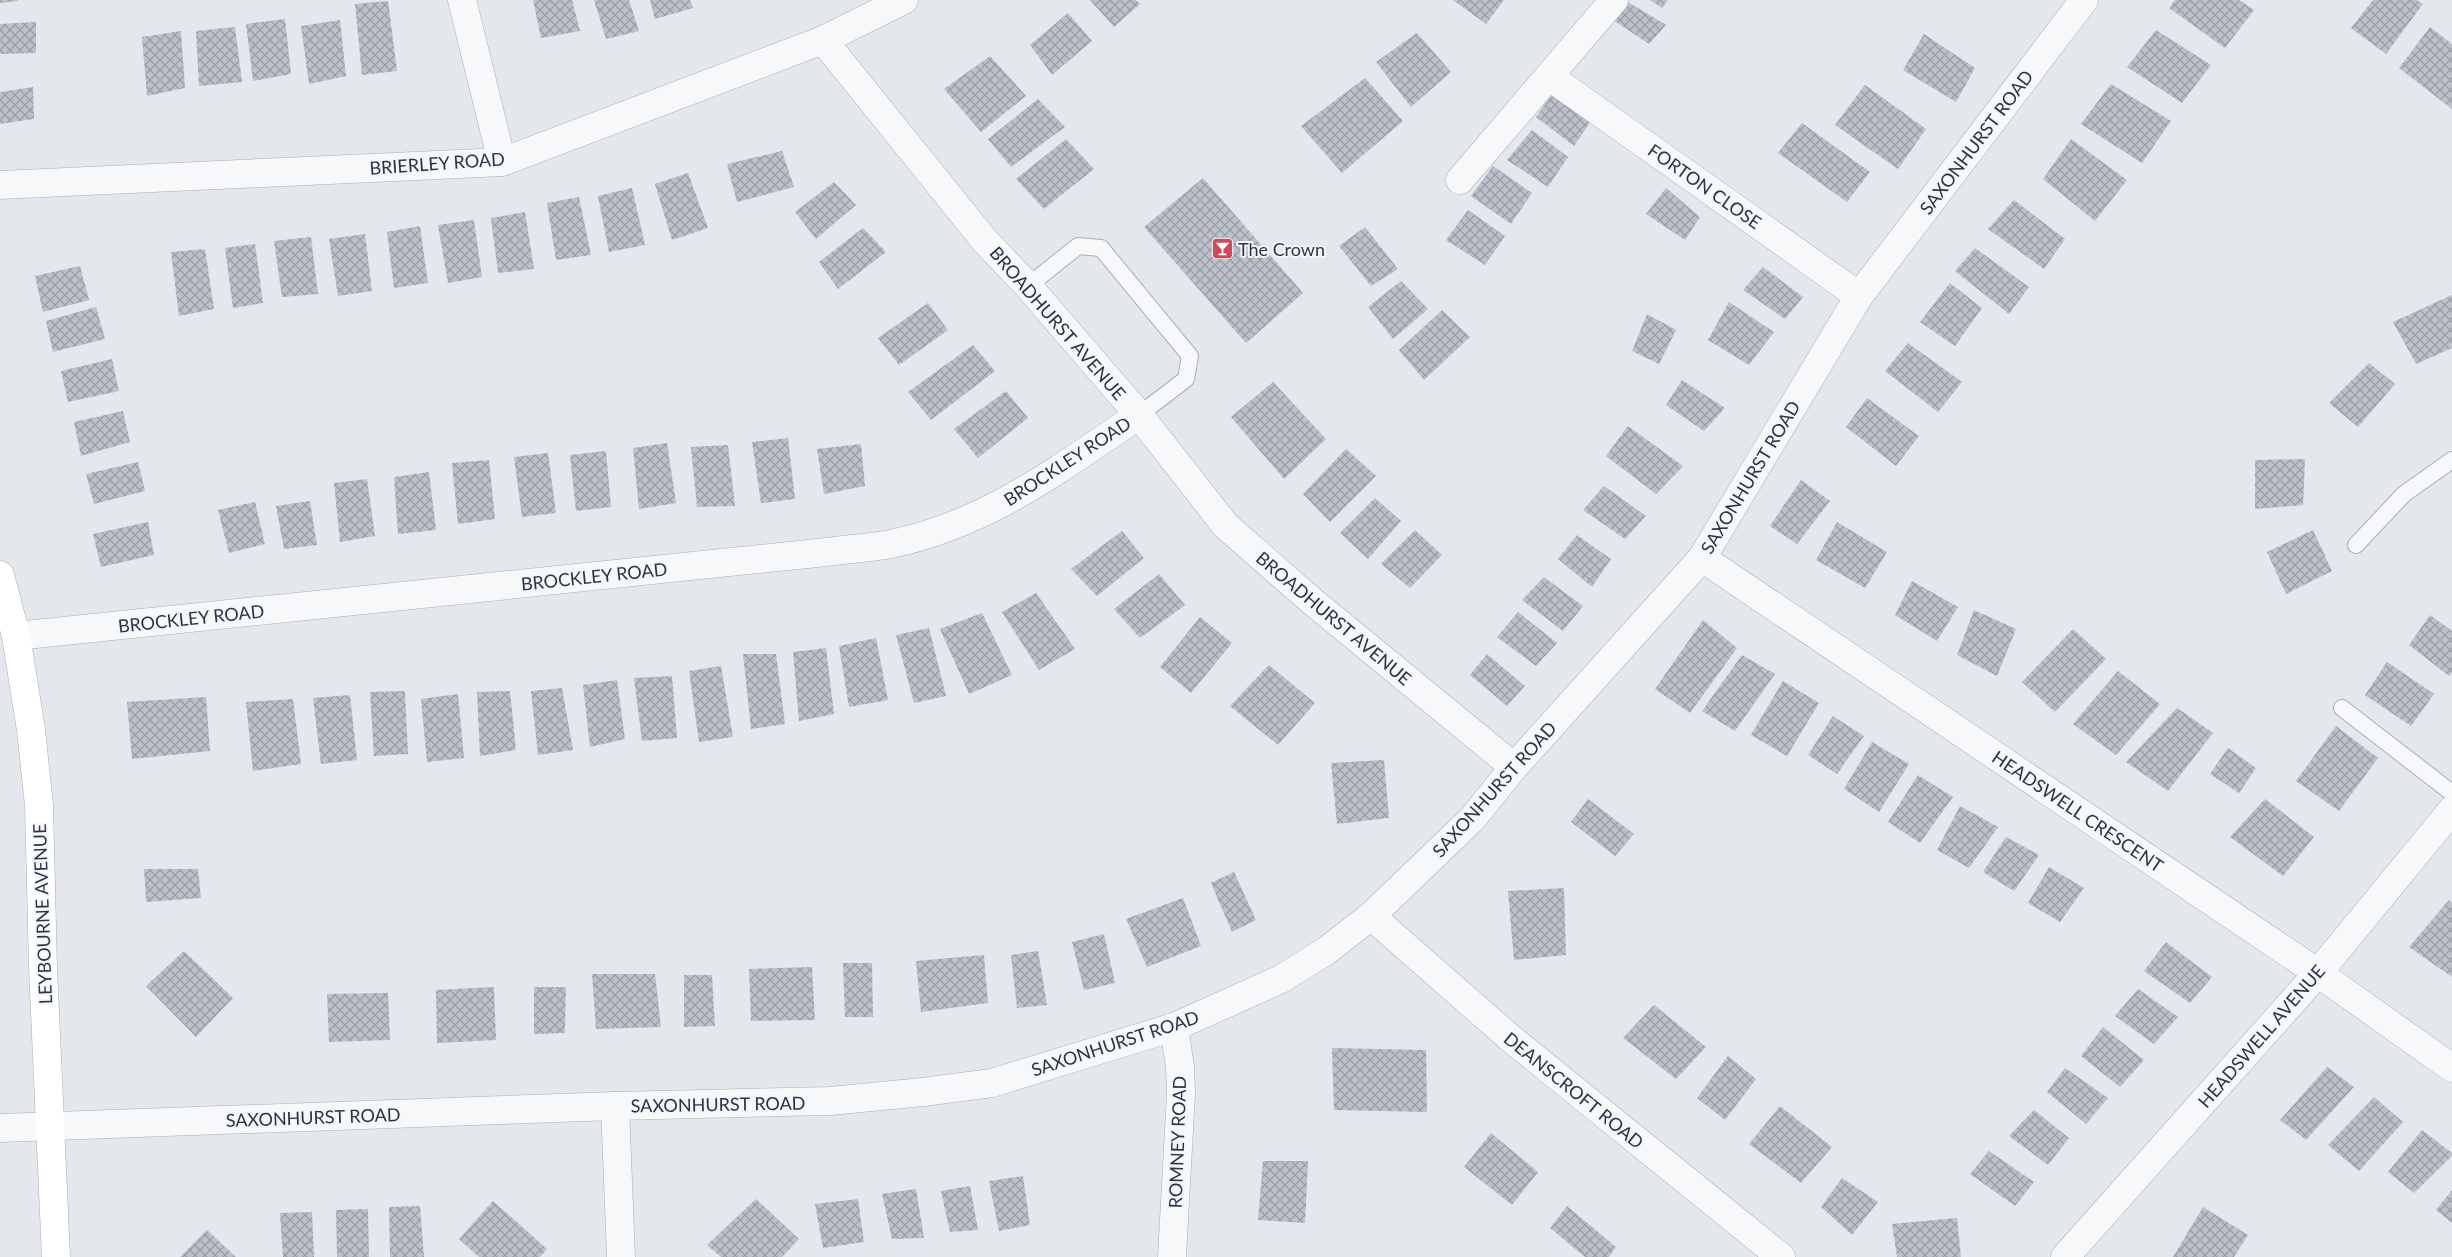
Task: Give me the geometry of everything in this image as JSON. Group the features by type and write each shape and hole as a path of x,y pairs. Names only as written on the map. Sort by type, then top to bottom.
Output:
{"street":[{"path":"462,0 502,162"},
{"name":"BRIERLEY ROAD","path":"0,185 502,162 823,40 904,0"},
{"path":"1460,180 1614,0"},
{"name":"SAXONHURST ROAD","path":"0,1128 615,1106 830,1101 982,1084 1174,1027 1281,979 1326,951 1371,916 1472,819 1514,768 1702,558 1859,296 2084,0"},
{"name":"BROADHURST AVENUE","path":"823,40 985,241 1028,286 1139,415 1226,526 1313,602 1514,768"},
{"name":"FORTON CLOSE","path":"1550,77 1859,296"},
{"name":"BROCKLEY ROAD","path":"16,636 891,544 935,532 976,516 1018,496 1057,472 1139,415"},
{"name":"HEADSWELL CRESCENT","path":"1702,558 2318,973 2452,1068"},
{"name":"LEYBOURNE AVENUE","path":"0,575 16,636 31,730 39,805 43,968 56,1257"},
{"name":"HEADSWELL AVENUE","path":"2065,1257 2318,973 2452,810"},
{"name":"DEANSCROFT ROAD","path":"1371,916 1509,1037 1781,1257"},
{"name":"ROMNEY ROAD","path":"1172,1257 1181,1094 1180,1067 1174,1027"},
{"path":"615,1106 621,1257"}],"lane":[{"path":"1028,286 1078,246 1101,248 1190,356 1186,379 1139,415"},
{"path":"2356,545 2404,494 2452,460"},
{"path":"2342,708 2452,792"}],"building":[{"path":"0,0 18,0 18,1 0,3"},
{"path":"533,0 572,0 580,31 541,38"},
{"path":"594,0 629,0 639,31 606,39"},
{"path":"650,0 690,0 693,8 655,19"},
{"path":"1090,0 1136,0 1140,4 1114,27"},
{"path":"1453,0 1504,0 1486,24"},
{"path":"1650,0 1668,0 1662,8"},
{"path":"2175,0 2239,0 2254,10 2225,48 2169,8"},
{"path":"2373,0 2417,0 2423,4 2386,54 2351,28"},
{"path":"388,1 397,71 362,75 355,4"},
{"path":"1628,2 1666,25 1649,44 1613,20"},
{"path":"1068,13 1092,41 1052,75 1030,45"},
{"path":"285,19 291,74 253,81 246,24"},
{"path":"340,20 346,76 309,84 301,26"},
{"path":"36,22 36,53 0,54 0,24"},
{"path":"235,27 242,82 199,86 196,31"},
{"path":"2430,27 2452,44 2452,109 2399,68"},
{"path":"2156,30 2211,65 2182,103 2127,67"},
{"path":"181,31 185,88 147,96 142,37"},
{"path":"1417,33 1451,72 1411,107 1376,62"},
{"path":"1924,34 1975,68 1956,102 1903,70"},
{"path":"990,56 1026,96 981,132 944,89"},
{"path":"1365,78 1403,121 1342,173 1301,126"},
{"path":"2111,84 2171,121 2142,163 2081,124"},
{"path":"1865,85 1926,129 1898,169 1835,125"},
{"path":"33,87 34,119 0,124 0,92"},
{"path":"1555,90 1593,118 1574,146 1536,117"},
{"path":"1038,99 1065,127 1011,167 988,139"},
{"path":"1802,123 1870,172 1847,202 1778,153"},
{"path":"1532,130 1568,157 1548,187 1507,160"},
{"path":"1066,139 1094,169 1044,209 1016,179"},
{"path":"2071,139 2127,180 2095,221 2043,179"},
{"path":"782,151 794,187 737,202 727,164"},
{"path":"1493,166 1532,193 1511,224 1471,196"},
{"path":"688,173 708,228 672,240 655,184"},
{"path":"1203,178 1303,293 1246,343 1144,227"},
{"path":"834,182 856,205 816,239 795,212"},
{"path":"632,188 645,245 609,252 598,196"},
{"path":"1666,188 1700,217 1685,240 1646,214"},
{"path":"579,197 591,255 556,260 547,203"},
{"path":"2014,200 2065,239 2044,269 1988,229"},
{"path":"1468,210 1505,236 1485,265 1446,240"},
{"path":"525,212 534,269 498,273 491,218"},
{"path":"474,220 482,277 448,283 438,225"},
{"path":"420,226 428,283 394,288 387,232"},
{"path":"1365,227 1398,269 1371,286 1339,246"},
{"path":"863,228 886,252 838,289 819,262"},
{"path":"365,234 372,291 338,296 329,239"},
{"path":"311,237 318,294 282,297 274,241"},
{"path":"255,244 263,303 233,308 225,248"},
{"path":"1975,248 2029,287 2009,314 1955,271"},
{"path":"205,249 214,309 179,316 171,252"},
{"path":"80,266 89,300 43,312 35,276"},
{"path":"1763,267 1803,297 1785,319 1743,290"},
{"path":"1401,281 1428,309 1393,339 1368,307"},
{"path":"1950,283 1982,308 1955,346 1920,322"},
{"path":"2452,295 2452,348 2416,364 2393,322"},
{"path":"1729,302 1774,332 1749,365 1708,340"},
{"path":"928,303 948,330 899,365 878,338"},
{"path":"96,307 105,339 53,352 46,321"},
{"path":"1442,310 1470,337 1424,380 1399,350"},
{"path":"1647,314 1676,330 1659,364 1632,351"},
{"path":"1908,343 1962,382 1938,412 1885,371"},
{"path":"973,345 995,371 931,420 908,392"},
{"path":"112,359 119,391 68,402 61,371"},
{"path":"2369,363 2395,384 2358,427 2329,403"},
{"path":"1682,380 1725,408 1704,431 1666,405"},
{"path":"1273,382 1326,439 1284,479 1231,417"},
{"path":"1006,391 1028,418 978,458 954,429"},
{"path":"1867,398 1919,436 1896,466 1846,427"},
{"path":"123,411 130,442 81,456 74,422"},
{"path":"1628,426 1683,466 1656,494 1606,456"},
{"path":"788,438 795,499 761,503 752,442"},
{"path":"667,443 676,503 639,509 633,448"},
{"path":"861,444 865,486 824,494 817,449"},
{"path":"728,445 735,506 697,507 691,447"},
{"path":"1346,449 1376,476 1330,522 1303,494"},
{"path":"606,451 611,507 576,511 570,455"},
{"path":"548,453 556,513 522,517 514,457"},
{"path":"2305,459 2303,505 2255,509 2255,460"},
{"path":"489,460 495,519 458,524 452,463"},
{"path":"138,462 145,491 94,504 86,474"},
{"path":"429,472 436,530 398,534 394,477"},
{"path":"367,479 375,536 340,542 334,483"},
{"path":"1801,480 1830,501 1797,544 1770,526"},
{"path":"1604,486 1646,516 1625,539 1583,510"},
{"path":"1375,498 1401,521 1368,559 1340,533"},
{"path":"310,501 317,545 284,549 276,506"},
{"path":"255,502 265,544 229,553 218,510"},
{"path":"148,522 154,555 101,567 93,534"},
{"path":"1837,522 1887,552 1865,588 1816,560"},
{"path":"1415,530 1442,555 1410,588 1381,564"},
{"path":"2313,530 2332,571 2286,594 2267,552"},
{"path":"1122,531 1144,558 1097,596 1071,569"},
{"path":"1577,535 1611,559 1592,587 1558,559"},
{"path":"1159,574 1185,605 1140,638 1114,609"},
{"path":"1544,577 1583,606 1563,631 1522,600"},
{"path":"1912,581 1958,607 1937,641 1895,615"},
{"path":"1036,593 1075,649 1039,670 1002,612"},
{"path":"1974,610 2016,629 1997,676 1957,655"},
{"path":"1518,612 1557,643 1536,666 1497,637"},
{"path":"982,613 1012,675 969,694 940,629"},
{"path":"2430,615 2452,631 2452,672 2449,676 2409,645"},
{"path":"1200,617 1232,643 1191,693 1160,667"},
{"path":"1703,620 1737,648 1690,713 1655,689"},
{"path":"929,628 946,696 914,703 896,635"},
{"path":"2073,629 2106,659 2055,712 2022,682"},
{"path":"876,638 888,700 849,707 839,646"},
{"path":"826,648 834,714 799,721 793,652"},
{"path":"743,654 776,654 785,724 751,729"},
{"path":"1487,654 1525,686 1507,706 1470,675"},
{"path":"1742,655 1775,674 1735,731 1702,711"},
{"path":"2387,662 2434,694 2411,726 2365,695"},
{"path":"1269,665 1315,703 1278,745 1230,706"},
{"path":"721,666 733,737 699,742 689,671"},
{"path":"2118,671 2160,704 2116,755 2073,724"},
{"path":"672,676 677,738 642,741 634,678"},
{"path":"617,680 625,739 590,747 583,685"},
{"path":"1783,681 1819,703 1787,756 1751,735"},
{"path":"562,688 573,750 538,755 531,691"},
{"path":"405,691 408,754 374,756 370,692"},
{"path":"510,691 516,750 480,756 477,692"},
{"path":"458,694 464,758 427,762 421,699"},
{"path":"350,695 357,760 321,764 313,698"},
{"path":"206,697 210,751 132,759 127,702"},
{"path":"293,699 301,764 253,771 246,702"},
{"path":"2177,708 2213,733 2168,791 2126,762"},
{"path":"1833,716 1864,736 1837,774 1808,755"},
{"path":"2336,726 2378,758 2339,811 2296,781"},
{"path":"1872,742 1909,764 1879,812 1844,789"},
{"path":"2228,748 2256,768 2239,793 2210,774"},
{"path":"1384,760 1389,818 1337,824 1331,763"},
{"path":"1918,775 1953,797 1920,843 1888,822"},
{"path":"1588,799 1634,834 1615,856 1571,822"},
{"path":"2265,799 2314,837 2283,876 2230,837"},
{"path":"1960,806 1998,827 1969,868 1937,850"},
{"path":"2006,837 2039,855 2014,891 1983,872"},
{"path":"2049,867 2084,888 2060,922 2028,903"},
{"path":"144,869 198,869 201,898 146,902"},
{"path":"1234,872 1256,920 1232,932 1211,883"},
{"path":"1564,888 1566,955 1514,960 1508,891"},
{"path":"1183,898 1201,946 1147,967 1126,919"},
{"path":"2449,900 2452,903 2452,977 2409,947"},
{"path":"1104,934 1115,983 1084,990 1072,942"},
{"path":"2166,942 2212,977 2190,1003 2144,971"},
{"path":"184,951 233,998 196,1037 146,986"},
{"path":"1038,951 1047,1005 1017,1008 1011,955"},
{"path":"984,955 988,1003 921,1012 916,961"},
{"path":"843,963 872,963 873,1017 845,1017"},
{"path":"812,967 815,1020 751,1021 749,969"},
{"path":"592,974 655,974 661,1027 596,1029"},
{"path":"684,975 712,975 715,1026 684,1027"},
{"path":"494,987 496,1040 437,1043 436,990"},
{"path":"534,987 566,987 565,1033 534,1034"},
{"path":"2138,989 2178,1017 2154,1044 2115,1016"},
{"path":"388,993 390,1040 329,1042 327,994"},
{"path":"1654,1005 1706,1047 1676,1079 1623,1038"},
{"path":"2103,1027 2144,1060 2120,1087 2081,1056"},
{"path":"1332,1048 1426,1050 1427,1112 1334,1110"},
{"path":"1728,1056 1756,1079 1725,1120 1697,1098"},
{"path":"2327,1067 2354,1087 2306,1140 2280,1120"},
{"path":"2065,1068 2108,1098 2086,1124 2047,1092"},
{"path":"2374,1097 2403,1122 2359,1171 2328,1145"},
{"path":"1780,1106 1832,1147 1801,1183 1749,1144"},
{"path":"2034,1110 2069,1138 2048,1165 2009,1136"},
{"path":"2422,1130 2452,1153 2452,1156 2414,1193 2388,1172"},
{"path":"1491,1133 1538,1172 1512,1205 1464,1167"},
{"path":"1989,1151 2034,1182 2015,1206 1970,1174"},
{"path":"1263,1161 1308,1161 1305,1223 1258,1220"},
{"path":"1023,1176 1030,1225 999,1231 989,1181"},
{"path":"1842,1178 1878,1202 1852,1235 1821,1207"},
{"path":"970,1186 978,1230 950,1232 941,1191"},
{"path":"916,1189 924,1238 892,1239 882,1194"},
{"path":"2452,1190 2452,1223 2436,1210"},
{"path":"756,1199 799,1239 782,1257 721,1257 707,1245"},
{"path":"858,1199 864,1242 823,1248 815,1204"},
{"path":"493,1201 547,1249 540,1257 479,1257 459,1239"},
{"path":"420,1206 424,1257 390,1257 389,1207"},
{"path":"1567,1206 1616,1247 1609,1257 1585,1257 1550,1228"},
{"path":"2203,1207 2248,1235 2234,1257 2173,1257"},
{"path":"368,1209 369,1257 337,1257 336,1210"},
{"path":"312,1212 314,1257 283,1257 280,1213"},
{"path":"1957,1218 1961,1257 1897,1257 1892,1224"},
{"path":"207,1230 236,1257 180,1257"}],"place":[{"name":"The Crown","path":"1222,249"}]}
